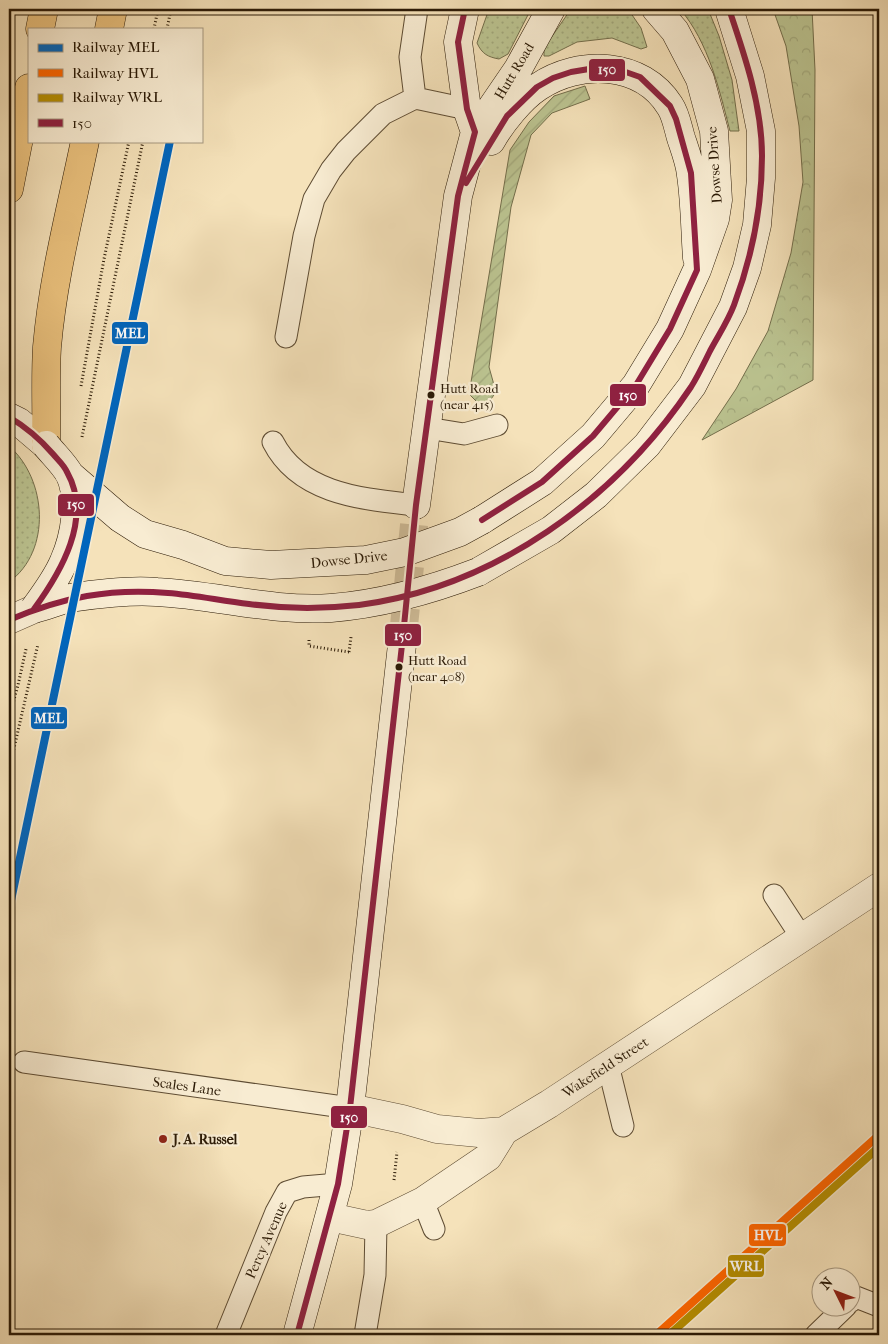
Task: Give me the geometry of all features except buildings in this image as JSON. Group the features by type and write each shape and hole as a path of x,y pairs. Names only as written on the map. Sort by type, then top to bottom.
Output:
{"highway":[{"path":"40,28 44,9"},
{"path":"109,28 114,9"},
{"path":"9,189 28,93"},
{"path":"46,445 47,356 52,308 59,262 85,142"}],"main road":[{"name":"Hutt Road","path":"416,505 458,196 471,121 458,42 465,9"},
{"name":"Hutt Road","path":"471,121 518,69 551,9"},
{"name":"Dowse Drive","path":"69,474 120,518 145,534 183,545 225,561 271,566 366,560 405,552 460,532 542,482 593,436 636,386 670,329 697,270 715,219 718,200 714,131 700,79 675,31 656,9"},
{"path":"9,620 34,609 70,598 156,592 266,606 330,608 388,600 436,588 478,572 551,530 596,495 647,445 692,386 733,307 746,268 757,225 761,178 761,131 750,76 729,9"},
{"path":"458,196 507,116 537,87 553,78 571,72 589,69 620,70 640,77 670,106 676,119 691,173 697,270"},
{"path":"9,416 46,445 69,474 76,493 76,512 65,560 53,582 34,609"},
{"path":"298,1335 338,1184 350,1108 403,636"},
{"name":"Wakefield Street","path":"376,1224 423,1201 488,1157 504,1131 608,1066 879,887"},
{"path":"350,1108 402,1119 437,1129 479,1133 504,1131"},
{"path":"330,1217 367,1225 376,1224"}],"lane":[{"path":"415,98 410,57 417,9"},
{"path":"286,337 304,236 314,199 331,170 352,145 383,114 415,98 471,121"},
{"path":"427,428 464,434 497,425"},
{"path":"273,442 279,453 292,468 308,479 329,489 368,499 416,505"},
{"path":"774,895 802,938"},
{"name":"Scales Lane","path":"24,1062 350,1108"},
{"path":"608,1066 623,1126"},
{"name":"Percy Avenue","path":"226,1335 273,1219 287,1192 303,1187 338,1184"},
{"path":"423,1201 434,1229"},
{"path":"366,1335 375,1274 376,1224"},
{"path":"860,1299 879,1306"},
{"path":"816,1335 836,1316"}],"path":[{"path":"154,28 158,9"},
{"path":"167,28 171,9"},
{"path":"350,652 351,637"},
{"path":"393,1186 397,1149"}],"green space":[{"path":"489,9 531,9 508,54 499,59 486,54 477,43"},
{"path":"571,9 628,9 641,28 647,47 641,49 612,38 577,42 549,56 544,56 544,48"},
{"path":"680,9 708,9 719,36 732,80 739,131 730,131 706,51 690,22"},
{"path":"773,9 812,9 815,70 813,380 702,440 736,389 768,331 791,253 803,182 799,126 786,46"},
{"path":"585,86 590,99 552,113 531,135 511,207 489,367 496,392 489,402 478,403 469,394 510,150 529,122 554,96"},
{"path":"9,446 22,460 31,477 37,495 39,515 38,534 32,552 23,569 9,582"}],"tunnel":[{"path":"403,636 416,505"}],"rail line":[{"name":"MEL","path":"9,910 170,142"},
{"name":"HVL","path":"656,1335 879,1135"},
{"name":"WRL","path":"669,1335 879,1147"}],"transit line":[{"name":"150","path":"297,1335 338,1184 350,1108 416,505 458,196 475,132 467,109 458,42 465,9"},
{"name":"150","path":"9,620 48,605 106,593 168,593 263,606 304,608 359,605 409,595 458,579 504,558 548,531 589,500 627,466 661,428 691,387 732,311 746,269 758,213 762,175 761,137 756,100 729,9"},
{"name":"150","path":"466,183 507,116 537,87 553,78 589,69 620,70 640,77 670,106 676,119 691,173 697,270 670,329 636,385 593,436 542,482 482,520"},
{"name":"150","path":"9,417 38,438 63,465 74,490 77,508 75,526 63,562 34,609"}],"place":[{"name":"Hutt Road (near 415)","path":"431,395"},
{"name":"Hutt Road (near 408)","path":"399,667"},
{"name":"J. A. Russel","path":"163,1139"}]}
